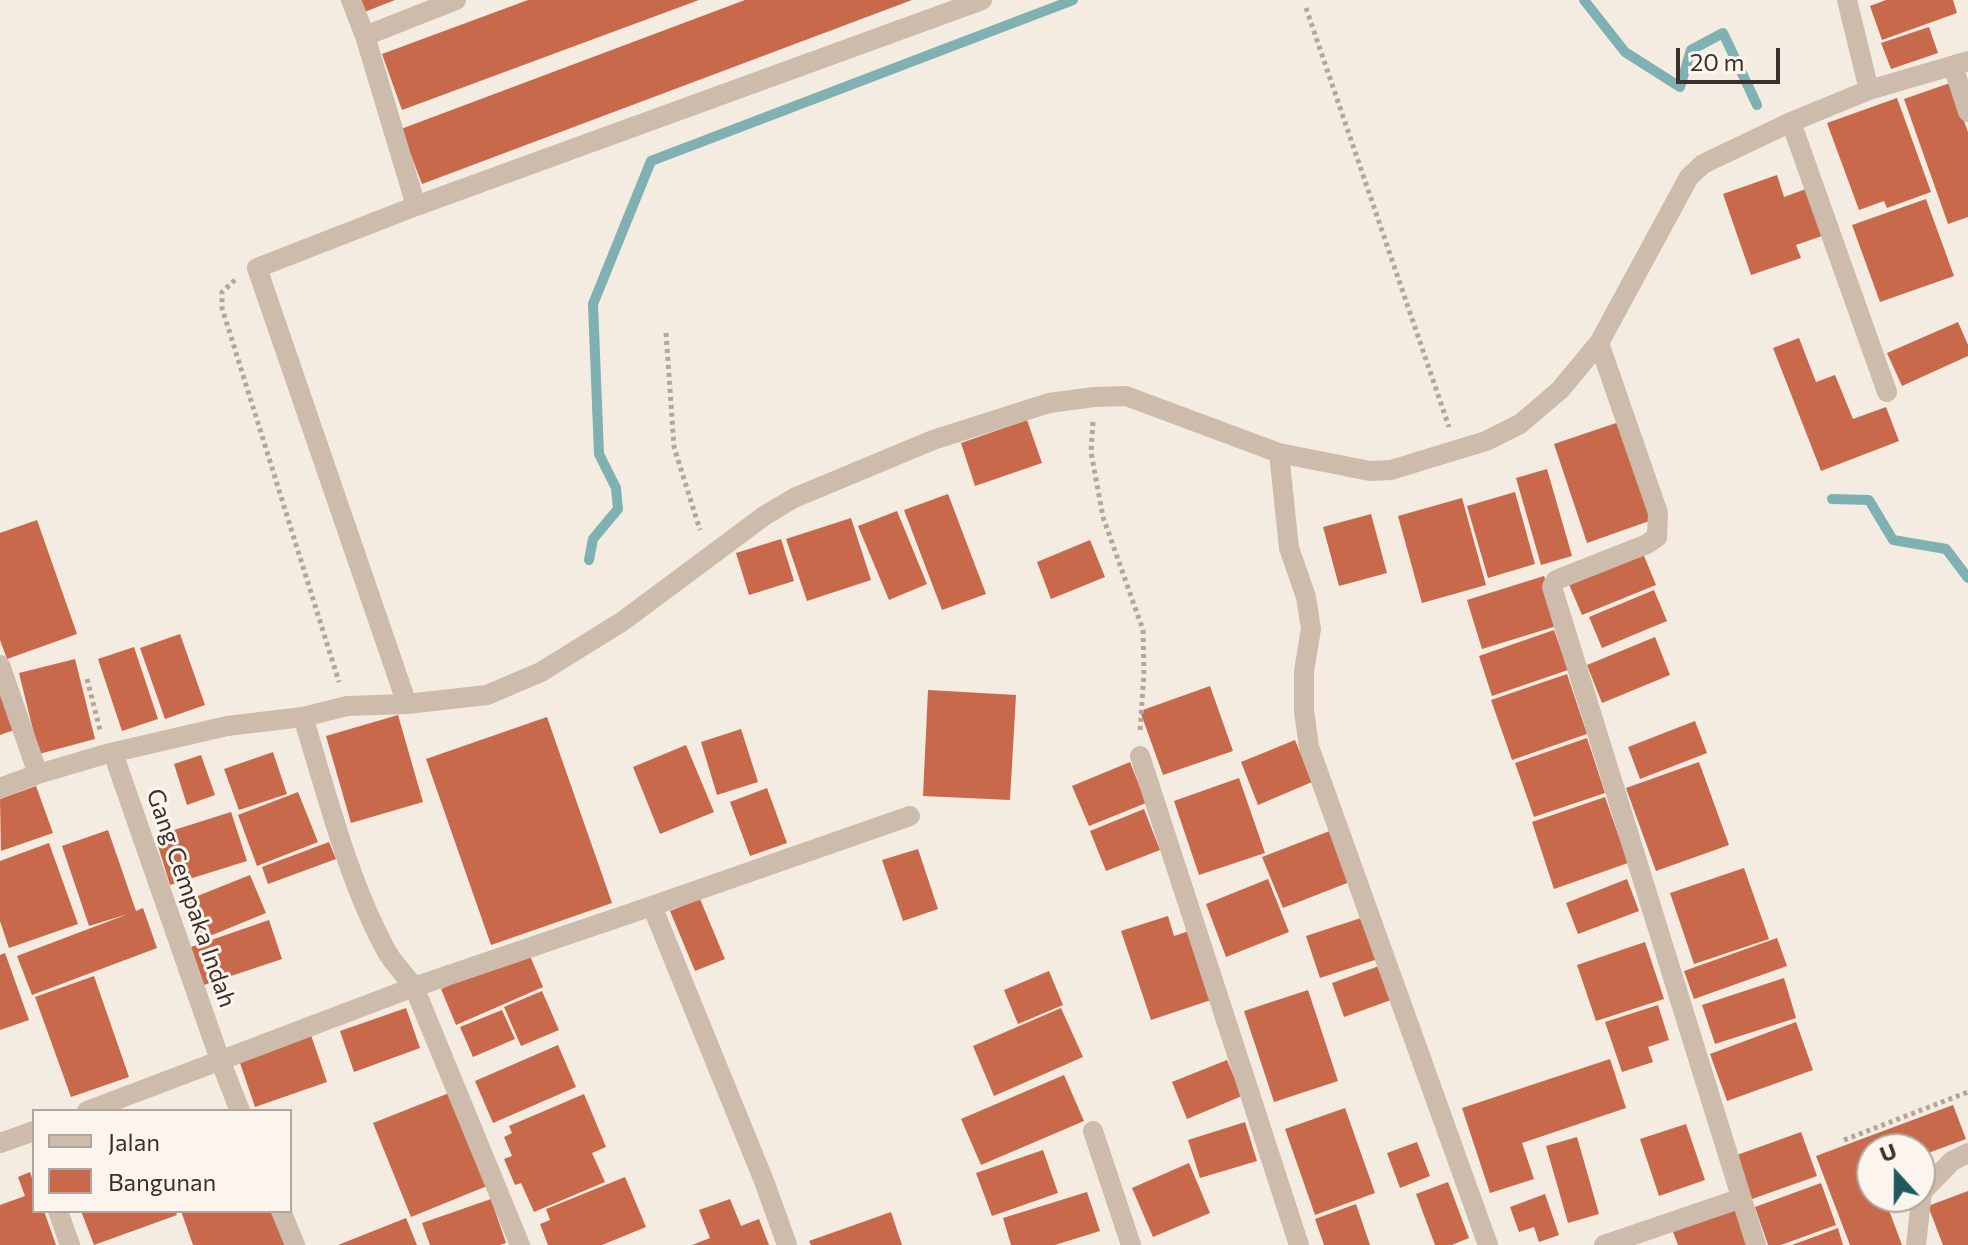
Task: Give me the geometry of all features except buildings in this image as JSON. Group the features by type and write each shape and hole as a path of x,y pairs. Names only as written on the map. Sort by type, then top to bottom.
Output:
{"street":[{"path":"351,0 365,36 416,206"},
{"path":"365,36 456,0"},
{"path":"407,704 257,268 416,206 982,0"},
{"path":"1847,0 1869,90"},
{"path":"0,788 110,754 227,726 303,717 347,706 407,704 487,695 541,672 623,621 764,516 794,498 933,440 1049,403 1126,396 1279,453 1381,471 1457,451 1520,424 1560,390 1599,343 1689,177 1703,164 1791,122 1869,90 1960,64 1968,112"},
{"path":"1791,122 1887,392"},
{"path":"1599,343 1658,513 1660,527 1657,537 1647,544 1556,580 1552,587 1739,1199 1756,1245"},
{"path":"1279,453 1289,548 1306,597 1311,629 1304,671 1304,711 1309,747 1488,1245"},
{"path":"0,665 38,774"},
{"path":"303,717 344,846 372,919 388,954 414,987 520,1245"},
{"name":"Gang Cempaka Indah","path":"110,754 239,1109"},
{"path":"1140,756 1299,1245"},
{"path":"92,1109 414,987 910,816"},
{"path":"652,906 787,1245"},
{"path":"1093,1131 1131,1245"},
{"path":"0,1143 32,1137"},
{"path":"1916,1245 1922,1192 1952,1161 1968,1153"},
{"path":"1604,1245 1739,1199"},
{"path":"59,1213 70,1245"},
{"path":"282,1213 295,1245"}],"path":[{"path":"1306,8 1457,451"},
{"path":"257,268 226,287 221,298 222,308 347,706"},
{"path":"666,333 674,447 710,557"},
{"path":"1094,397 1091,452 1103,517 1143,630 1140,756"},
{"path":"87,679 110,754"},
{"path":"1844,1140 1968,1092"}],"waterway":[{"path":"589,560 593,539 618,509 616,488 599,454 593,304 651,161 1073,0"},
{"path":"1584,0 1625,52 1680,87 1691,50 1723,33 1757,105"},
{"path":"1832,499 1869,500 1893,540 1946,549 1968,578"}]}
